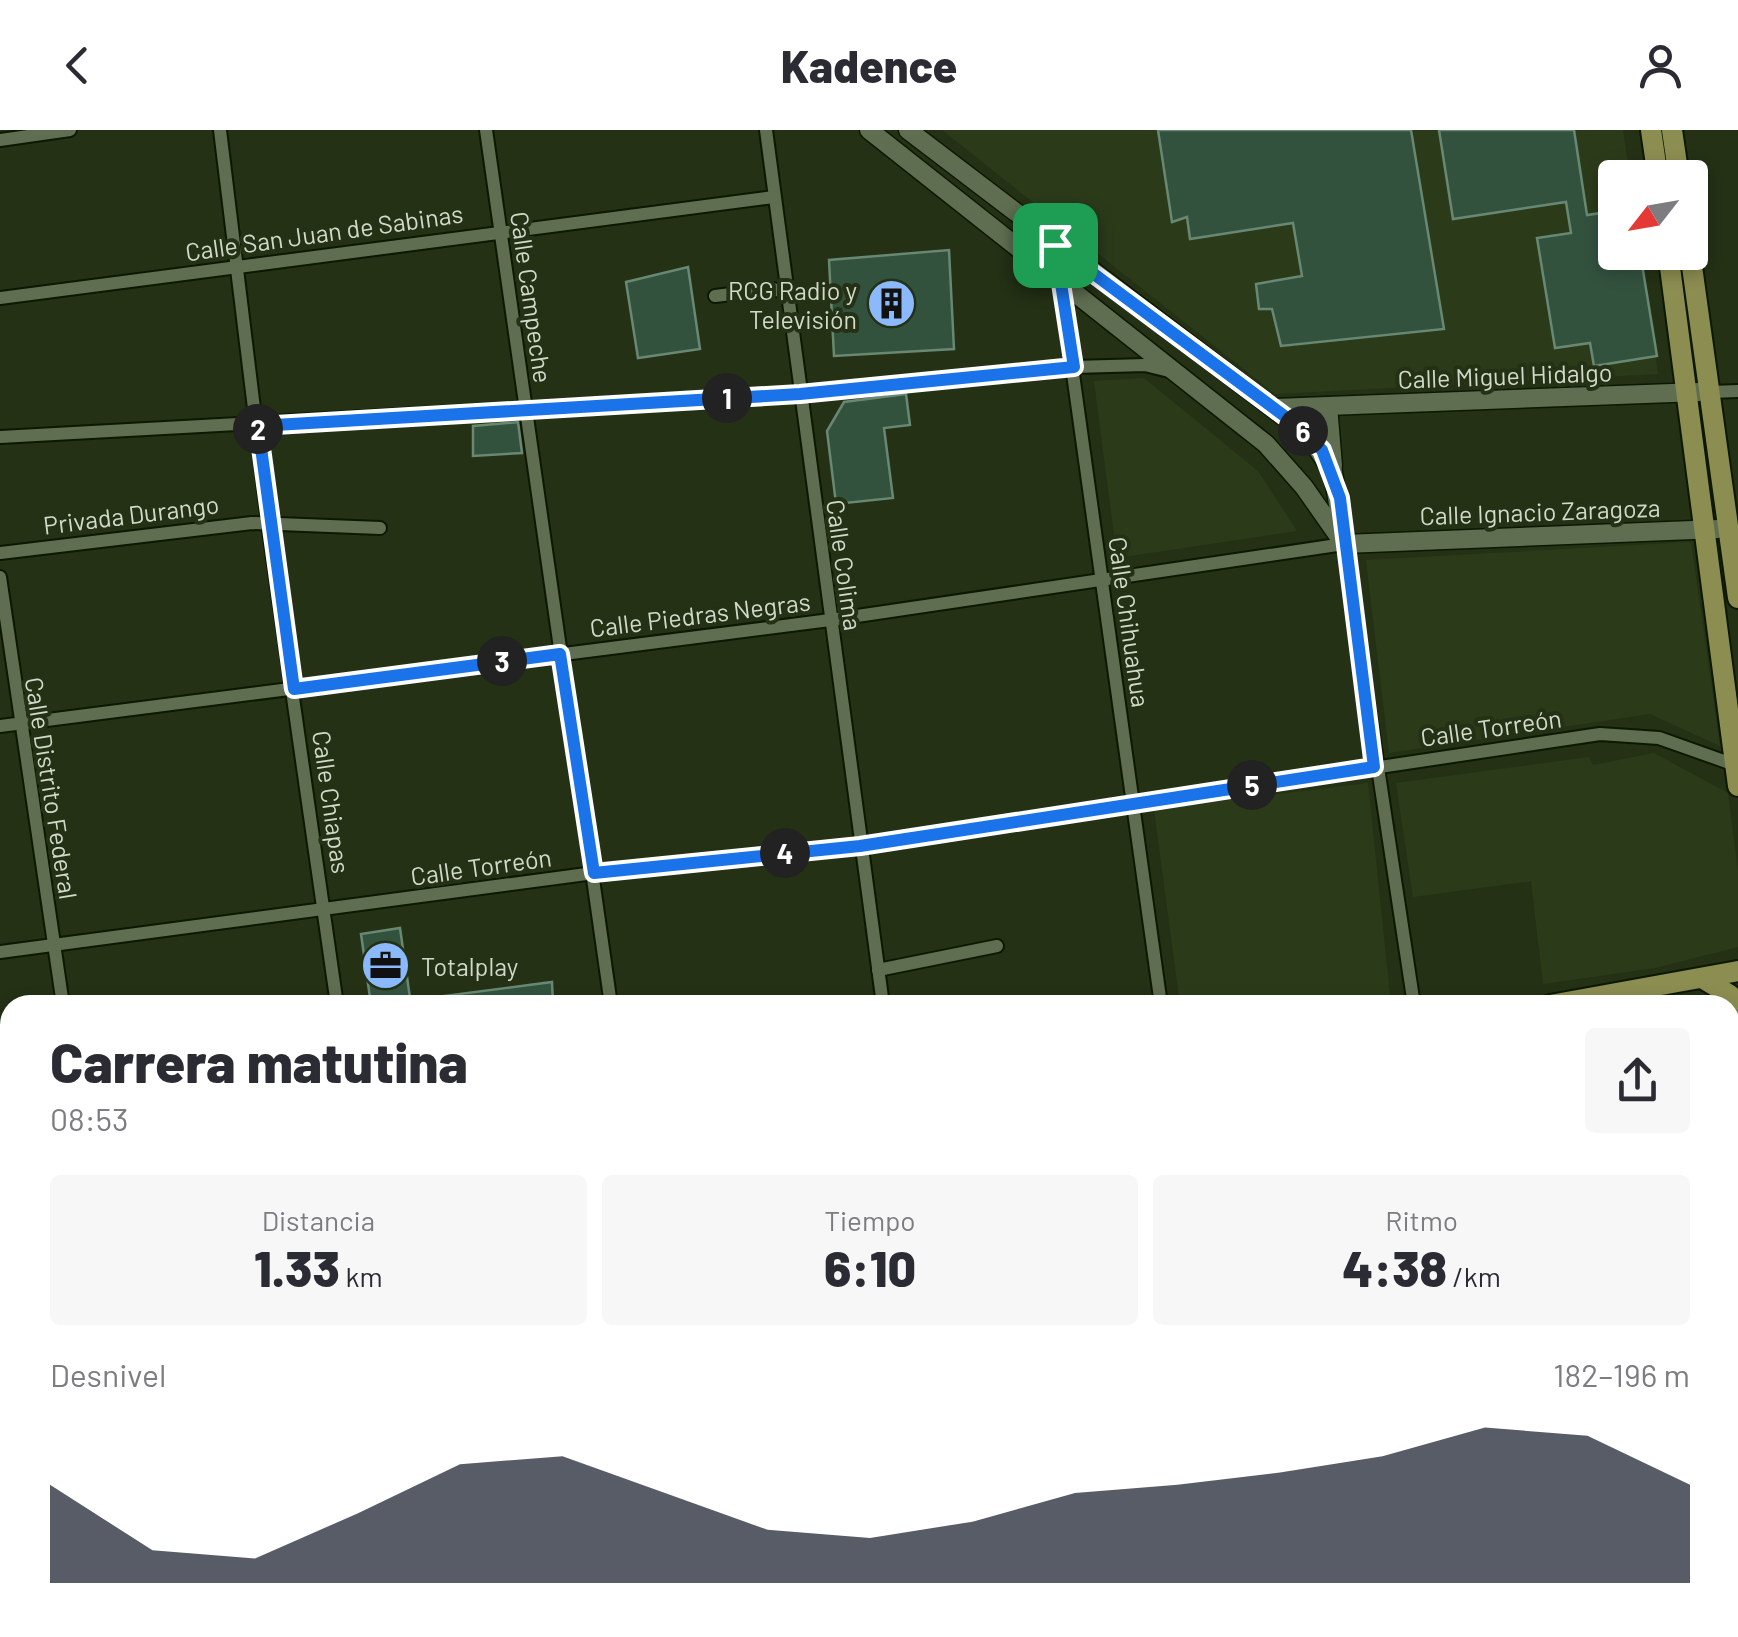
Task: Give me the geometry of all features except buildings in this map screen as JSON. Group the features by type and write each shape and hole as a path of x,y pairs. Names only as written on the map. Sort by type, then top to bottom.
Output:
{"main road":[{"path":"870,130 1266,444 1304,487 1344,544"},
{"path":"908,130 1275,408 1308,435 1333,472"},
{"path":"1651,130 1655,160"},
{"path":"1672,130 1676,160"},
{"path":"1670,270 1737,773"},
{"path":"1693,270 1733,528 1738,598"},
{"path":"1214,400 1232,378"},
{"name":"Calle Miguel Hidalgo","path":"1275,408 1710,392"},
{"path":"1328,406 1344,544"},
{"name":"Calle Ignacio Zaragoza","path":"1344,544 1733,528"},
{"path":"1606,995 1738,971"},
{"path":"1702,978 1730,995"}],"street":[{"path":"0,140 70,130"},
{"name":"Calle Chiapas","path":"220,130 268,524 336,995"},
{"name":"Calle Campeche","path":"486,130 609,995"},
{"name":"Calle Colima","path":"766,130 882,995"},
{"name":"Calle San Juan de Sabinas","path":"0,298 774,197"},
{"name":"Calle Chihuahua","path":"1055,245 1160,995"},
{"path":"715,296 772,288 787,294"},
{"path":"0,437 800,394 1074,367 1145,365 1179,374"},
{"name":"Calle Miguel Hidalgo","path":"1710,392 1738,391"},
{"name":"Privada Durango","path":"0,553 268,524 380,528"},
{"path":"1344,544 1374,767 1412,995"},
{"name":"Calle Piedras Negras","path":"0,726 830,620 1101,576 1344,544"},
{"name":"Calle Distrito Federal","path":"0,576 62,995"},
{"name":"Calle Torreón","path":"0,952 594,873 860,846 1132,802 1626,732 1659,738 1737,773"},
{"path":"878,970 997,946"}],"shaded area":[{"path":"942,130 1623,130 1627,160 1598,160 1598,270 1643,270 1658,374 1275,394"},
{"path":"1144,378 1258,471 1297,531 1117,558 1094,381"},
{"path":"1691,542 1720,746 1650,714 1389,753 1366,560"},
{"path":"1654,753 1728,793 1738,872 1738,947 1655,968 1543,984 1531,881 1413,897 1396,783 1589,757 1593,765"},
{"path":"1368,783 1390,995 1179,995 1154,809"}],"place":[{"name":"RCG Radio y Televisión","path":"892,304"},
{"name":"Totalplay","path":"386,966"}],"route":[{"path":"1055,245 1295,424 1322,450 1340,498 1374,767 860,846 594,873 560,654 294,689 268,524 258,426 800,394 1074,367 1055,245"}]}
